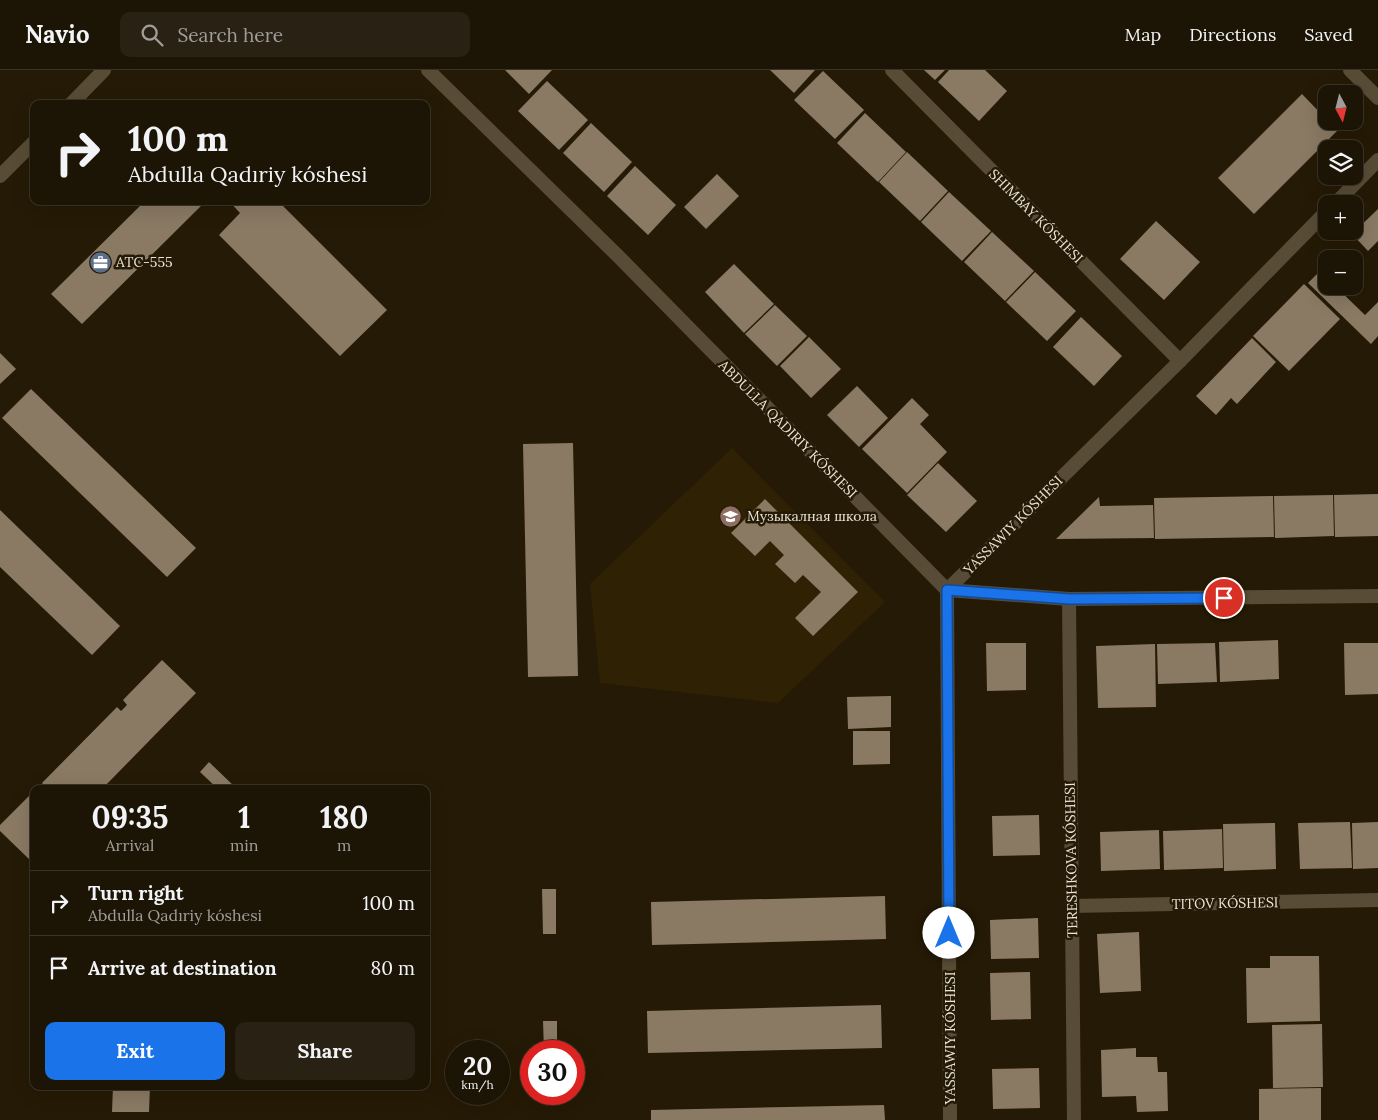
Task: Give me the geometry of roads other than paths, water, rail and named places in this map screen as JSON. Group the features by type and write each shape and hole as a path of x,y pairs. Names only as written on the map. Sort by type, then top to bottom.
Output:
{"street":[{"path":"75,100 104,70"},
{"path":"428,70 618,256 947,590 1069,599 1378,596"},
{"name":"SHIMBAY KÓSHESI","path":"892,70 1180,361"},
{"path":"1350,70 1378,98"},
{"path":"0,176 30,146"},
{"path":"1344,195 1378,160"},
{"name":"YASSAWIY KÓSHESI","path":"950,1120 947,590 1180,361 1318,220"},
{"name":"TERESHKOVA KÓSHESI","path":"1069,599 1074,1120"},
{"name":"TITOV KÓSHESI","path":"1072,906 1378,900"}],"place":[{"name":"АТС-555","path":"100,262"},
{"name":"Музыкалная школа","path":"731,516"}]}
